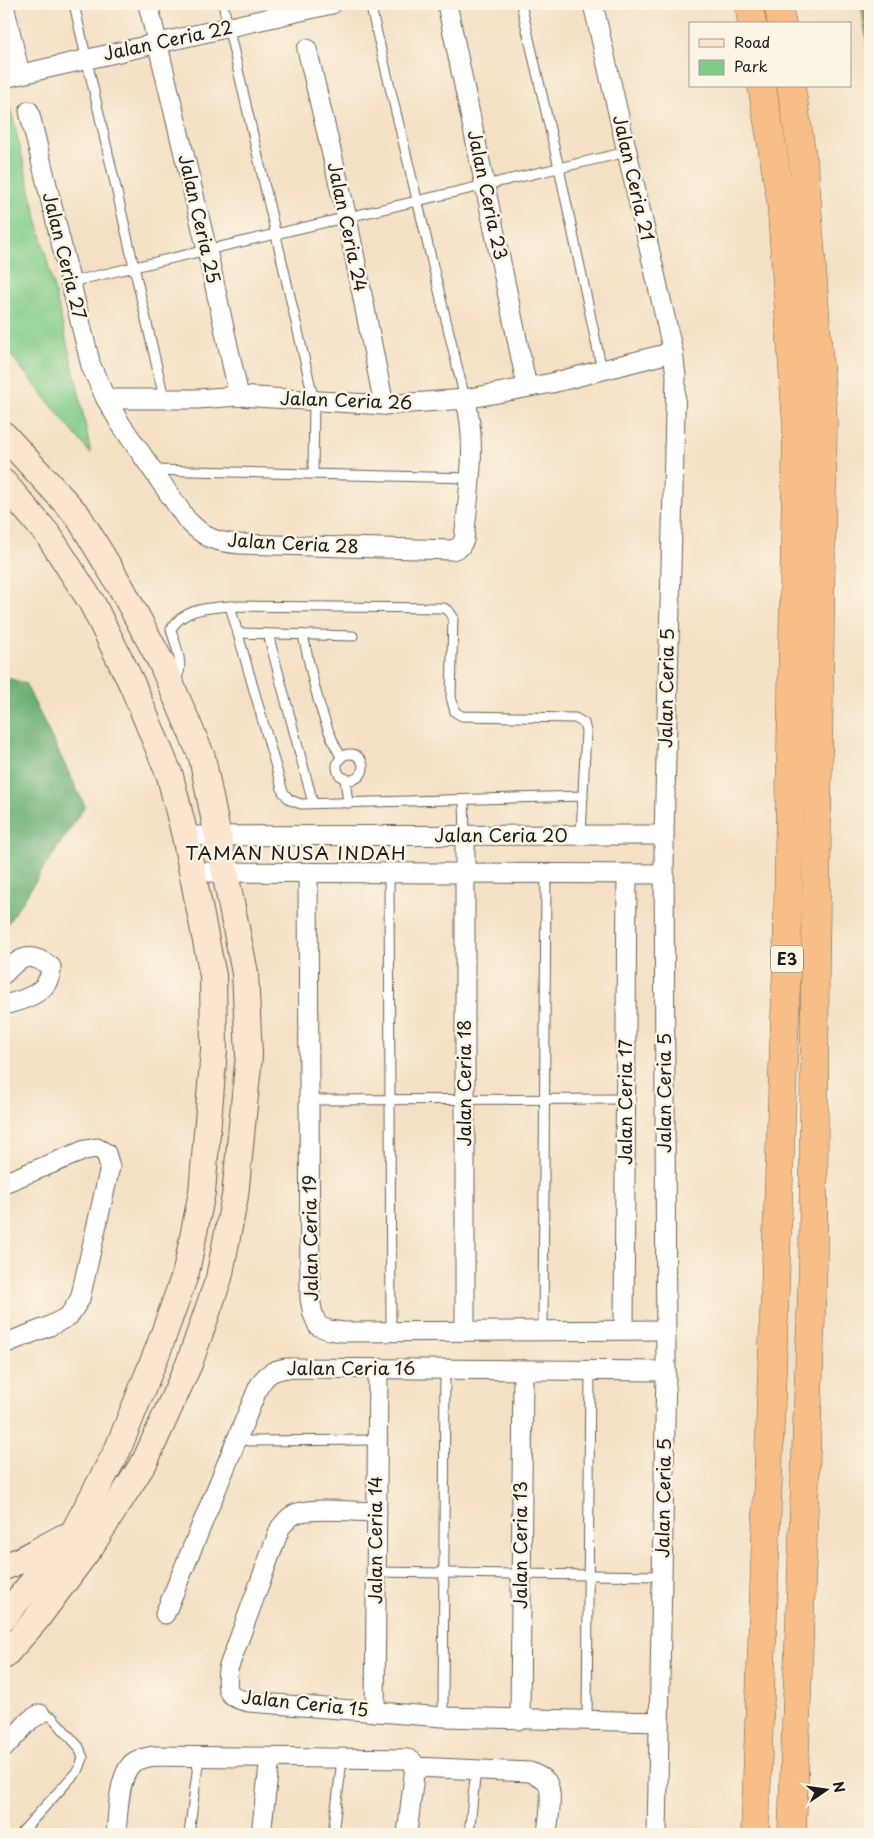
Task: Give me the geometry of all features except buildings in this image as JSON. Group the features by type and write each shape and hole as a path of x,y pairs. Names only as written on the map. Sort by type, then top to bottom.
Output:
{"highway":[{"path":"749,4 752,22"},
{"path":"778,4 782,22"},
{"name":"E3","path":"755,1834 788,961 797,427 781,201 762,88"},
{"name":"E3","path":"791,88 805,175 823,418 813,1262 792,1834"}],"main road":[{"path":"4,435 78,516 122,589 162,664 202,757 245,973 248,1055 235,1196 219,1278 189,1364 145,1461 91,1546 35,1621 6,1648"},
{"path":"4,483 49,536 92,602 132,684 170,776 185,836 213,976 214,1050 202,1192 186,1272 158,1350 117,1451 73,1533 7,1606"},
{"path":"4,1567 73,1533"}],"street":[{"name":"Jalan Ceria 25","path":"148,4 207,250 239,396"},
{"name":"Jalan Ceria 22","path":"12,76 156,42 229,28 332,4"},
{"name":"Jalan Ceria 23","path":"447,4 527,386"},
{"name":"Jalan Ceria 21","path":"593,4 673,352"},
{"path":"4,5 12,76"},
{"name":"Jalan Ceria 24","path":"308,50 347,218 384,405"},
{"name":"Jalan Ceria 27","path":"29,111 91,366 106,399"},
{"name":"Jalan Ceria 26","path":"164,398 239,396 384,405 465,399 552,382 673,352"},
{"name":"Jalan Ceria 5","path":"657,1834 666,1371 664,835 676,376 673,352"},
{"path":"106,399 164,398"},
{"name":"Jalan Ceria 28","path":"106,399 120,423 187,520 200,533 211,540 240,544 452,550 460,547 464,540 472,444 470,414 465,399"},
{"name":"Jalan Ceria 20","path":"185,836 664,835"},
{"name":"Jalan Ceria 18","path":"465,836 465,1331"},
{"name":"Jalan Ceria 20","path":"192,872 664,874"},
{"name":"Jalan Ceria 19","path":"308,872 310,1299 318,1326 343,1332 666,1330"},
{"name":"Jalan Ceria 17","path":"624,1330 627,874"},
{"path":"4,974 14,963 30,957 40,959 51,967 51,978 44,987 31,997 4,1005"},
{"path":"4,1182 85,1150 97,1148 106,1153 110,1167 80,1299 69,1316 50,1326 4,1344"},
{"name":"Jalan Ceria 16","path":"165,1614 258,1388 269,1373 277,1369 666,1371"},
{"name":"Jalan Ceria 14","path":"375,1712 378,1369"},
{"name":"Jalan Ceria 13","path":"520,1720 523,1370"},
{"name":"Jalan Ceria 15","path":"377,1512 308,1511 296,1513 287,1519 280,1528 228,1669 227,1682 229,1693 235,1699 443,1717 660,1722"},
{"path":"7,1606 35,1621"},
{"path":"4,1748 30,1720 40,1714"},
{"path":"116,1834 122,1780 127,1769 134,1762 153,1756 408,1759 416,1767 407,1834"},
{"path":"261,1834 270,1758"},
{"path":"416,1767 530,1772 540,1776 547,1783 550,1792 547,1834"}],"lane":[{"path":"74,4 164,398"},
{"path":"223,4 314,401 314,473"},
{"path":"370,4 465,399"},
{"path":"521,4 559,168 602,370"},
{"path":"70,282 627,152"},
{"path":"153,470 469,478"},
{"path":"170,682 177,678 180,671 180,662 171,629 176,621 196,610 230,606 444,608 453,617 451,697 455,712 462,716 575,718 584,723 586,731 581,836"},
{"path":"230,606 283,792 290,800 301,804 583,796"},
{"path":"238,634 353,636"},
{"path":"268,634 313,803"},
{"path":"303,635 324,717 332,741 341,758"},
{"path":"354,754 363,763 362,771 357,778 349,780 344,778 339,773 338,764 341,758 354,754"},
{"path":"344,778 348,803"},
{"path":"464,800 465,836"},
{"path":"389,872 391,1332"},
{"path":"543,1330 546,873"},
{"path":"309,1100 626,1099"},
{"path":"443,1717 446,1369"},
{"path":"587,1721 590,1370"},
{"path":"238,1438 249,1441 377,1440"},
{"path":"376,1572 662,1576"},
{"path":"20,1834 79,1769 83,1758 79,1747 52,1717 40,1714"},
{"path":"189,1834 199,1757"},
{"path":"333,1834 342,1758"},
{"path":"469,1834 476,1769"}],"green space":[{"path":"861,4 870,4 870,65"},
{"path":"4,94 7,94 77,384 91,454 4,347"},
{"path":"4,677 25,683 85,806 4,929"}],"district":[{"name":"TAMAN NUSA INDAH","path":"296,853"}]}
